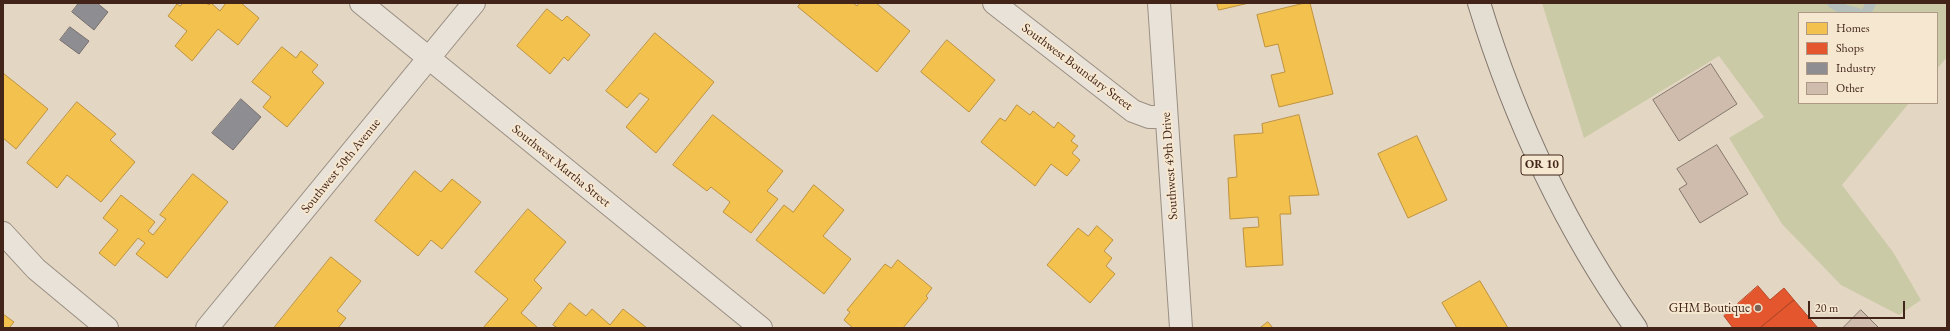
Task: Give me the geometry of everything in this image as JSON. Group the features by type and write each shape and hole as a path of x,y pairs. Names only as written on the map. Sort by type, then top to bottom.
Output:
{"main road":[{"name":"OR 10","path":"1479,3 1491,44 1518,113 1555,195 1599,273 1636,328"}],"street":[{"name":"Southwest Martha Street","path":"361,3 761,328"},
{"name":"Southwest 50th Avenue","path":"207,328 474,3"},
{"name":"Southwest Boundary Street","path":"994,3 1133,110 1149,117 1166,117"},
{"name":"Southwest 49th Drive","path":"1159,3 1181,328"},
{"path":"3,233 36,269 107,328"}],"green space":[{"path":"1542,3 1947,3 1947,57 1938,68 1938,12 1798,12 1798,104 1908,104 1842,185 1893,252 1921,300 1899,315 1841,285 1782,224 1729,138 1764,117 1719,56 1584,138"}],"building: Homes":[{"path":"183,3 206,3 209,5 211,3 220,11 226,3 241,3 259,18 238,45 218,29 192,61 175,46 187,31 168,16 177,4 180,6"},
{"path":"801,3 853,3 857,6 859,3 876,3 910,31 877,72 798,7"},
{"path":"1217,3 1249,3 1219,10"},
{"path":"1310,3 1333,94 1279,107 1271,75 1285,72 1278,44 1265,47 1257,15"},
{"path":"547,9 562,21 567,16 590,35 568,61 564,57 550,74 517,46"},
{"path":"655,33 714,82 656,153 626,127 649,99 640,93 627,108 606,91"},
{"path":"947,40 995,80 969,112 921,72"},
{"path":"282,47 296,58 301,51 318,65 312,72 324,83 287,127 263,107 271,97 252,82"},
{"path":"3,73 48,109 16,149 3,138"},
{"path":"77,102 116,134 110,140 135,162 101,202 67,175 57,188 27,163"},
{"path":"1017,105 1030,115 1033,111 1054,128 1058,122 1075,136 1071,141 1078,146 1072,153 1080,160 1067,176 1051,164 1035,186 981,142 1000,118 1005,121"},
{"path":"713,115 783,171 767,191 778,199 751,233 723,212 730,202 711,187 707,191 673,165"},
{"path":"1299,115 1319,195 1289,196 1291,214 1280,214 1283,265 1246,267 1243,228 1259,227 1258,217 1230,219 1228,178 1237,177 1234,135 1263,133 1262,124"},
{"path":"1417,136 1447,200 1408,218 1378,154"},
{"path":"415,171 441,192 452,179 481,202 442,249 431,240 418,256 375,221"},
{"path":"193,174 228,202 167,278 136,254 145,243 138,238 115,266 99,253 118,230 103,218 121,195 155,222 148,231 153,235 166,219 160,215"},
{"path":"814,185 844,210 823,236 851,259 824,294 756,240 784,205 793,212"},
{"path":"528,209 566,242 534,280 542,288 521,313 537,327 483,328 508,299 475,272"},
{"path":"1097,226 1113,240 1104,251 1112,258 1106,266 1115,274 1090,303 1047,265 1078,228 1088,236"},
{"path":"331,257 361,281 337,311 346,318 338,328 274,328"},
{"path":"898,260 932,288 926,296 928,298 903,328 853,328 844,320 850,312 847,310 885,264 891,268"},
{"path":"1480,281 1508,328 1457,328 1442,303"},
{"path":"570,303 586,316 592,309 610,325 623,309 647,328 558,328 553,325"},
{"path":"3,314 14,322 9,328 3,328"},
{"path":"1268,322 1273,328 1260,328"}],"building: Shops":[{"name":"GHM Boutique","path":"1758,286 1770,300 1784,288 1794,300 1760,328 1733,328 1724,316"},
{"path":"1794,300 1818,328 1760,328"}],"building: Industry":[{"path":"79,3 97,3 108,12 94,30 72,12"},
{"path":"70,27 89,41 79,54 60,40"},
{"path":"241,99 261,117 233,150 212,133"}],"building: Other":[{"path":"1711,64 1737,104 1679,141 1653,100"},
{"path":"1717,145 1748,194 1700,223 1679,189 1687,184 1677,169"},
{"path":"1861,310 1879,328 1843,328"}],"waterway":[{"path":"1832,3 1840,8 1854,12"},
{"path":"1866,12 1871,3"}],"place":[{"name":"GHM Boutique","path":"1758,308"}]}
